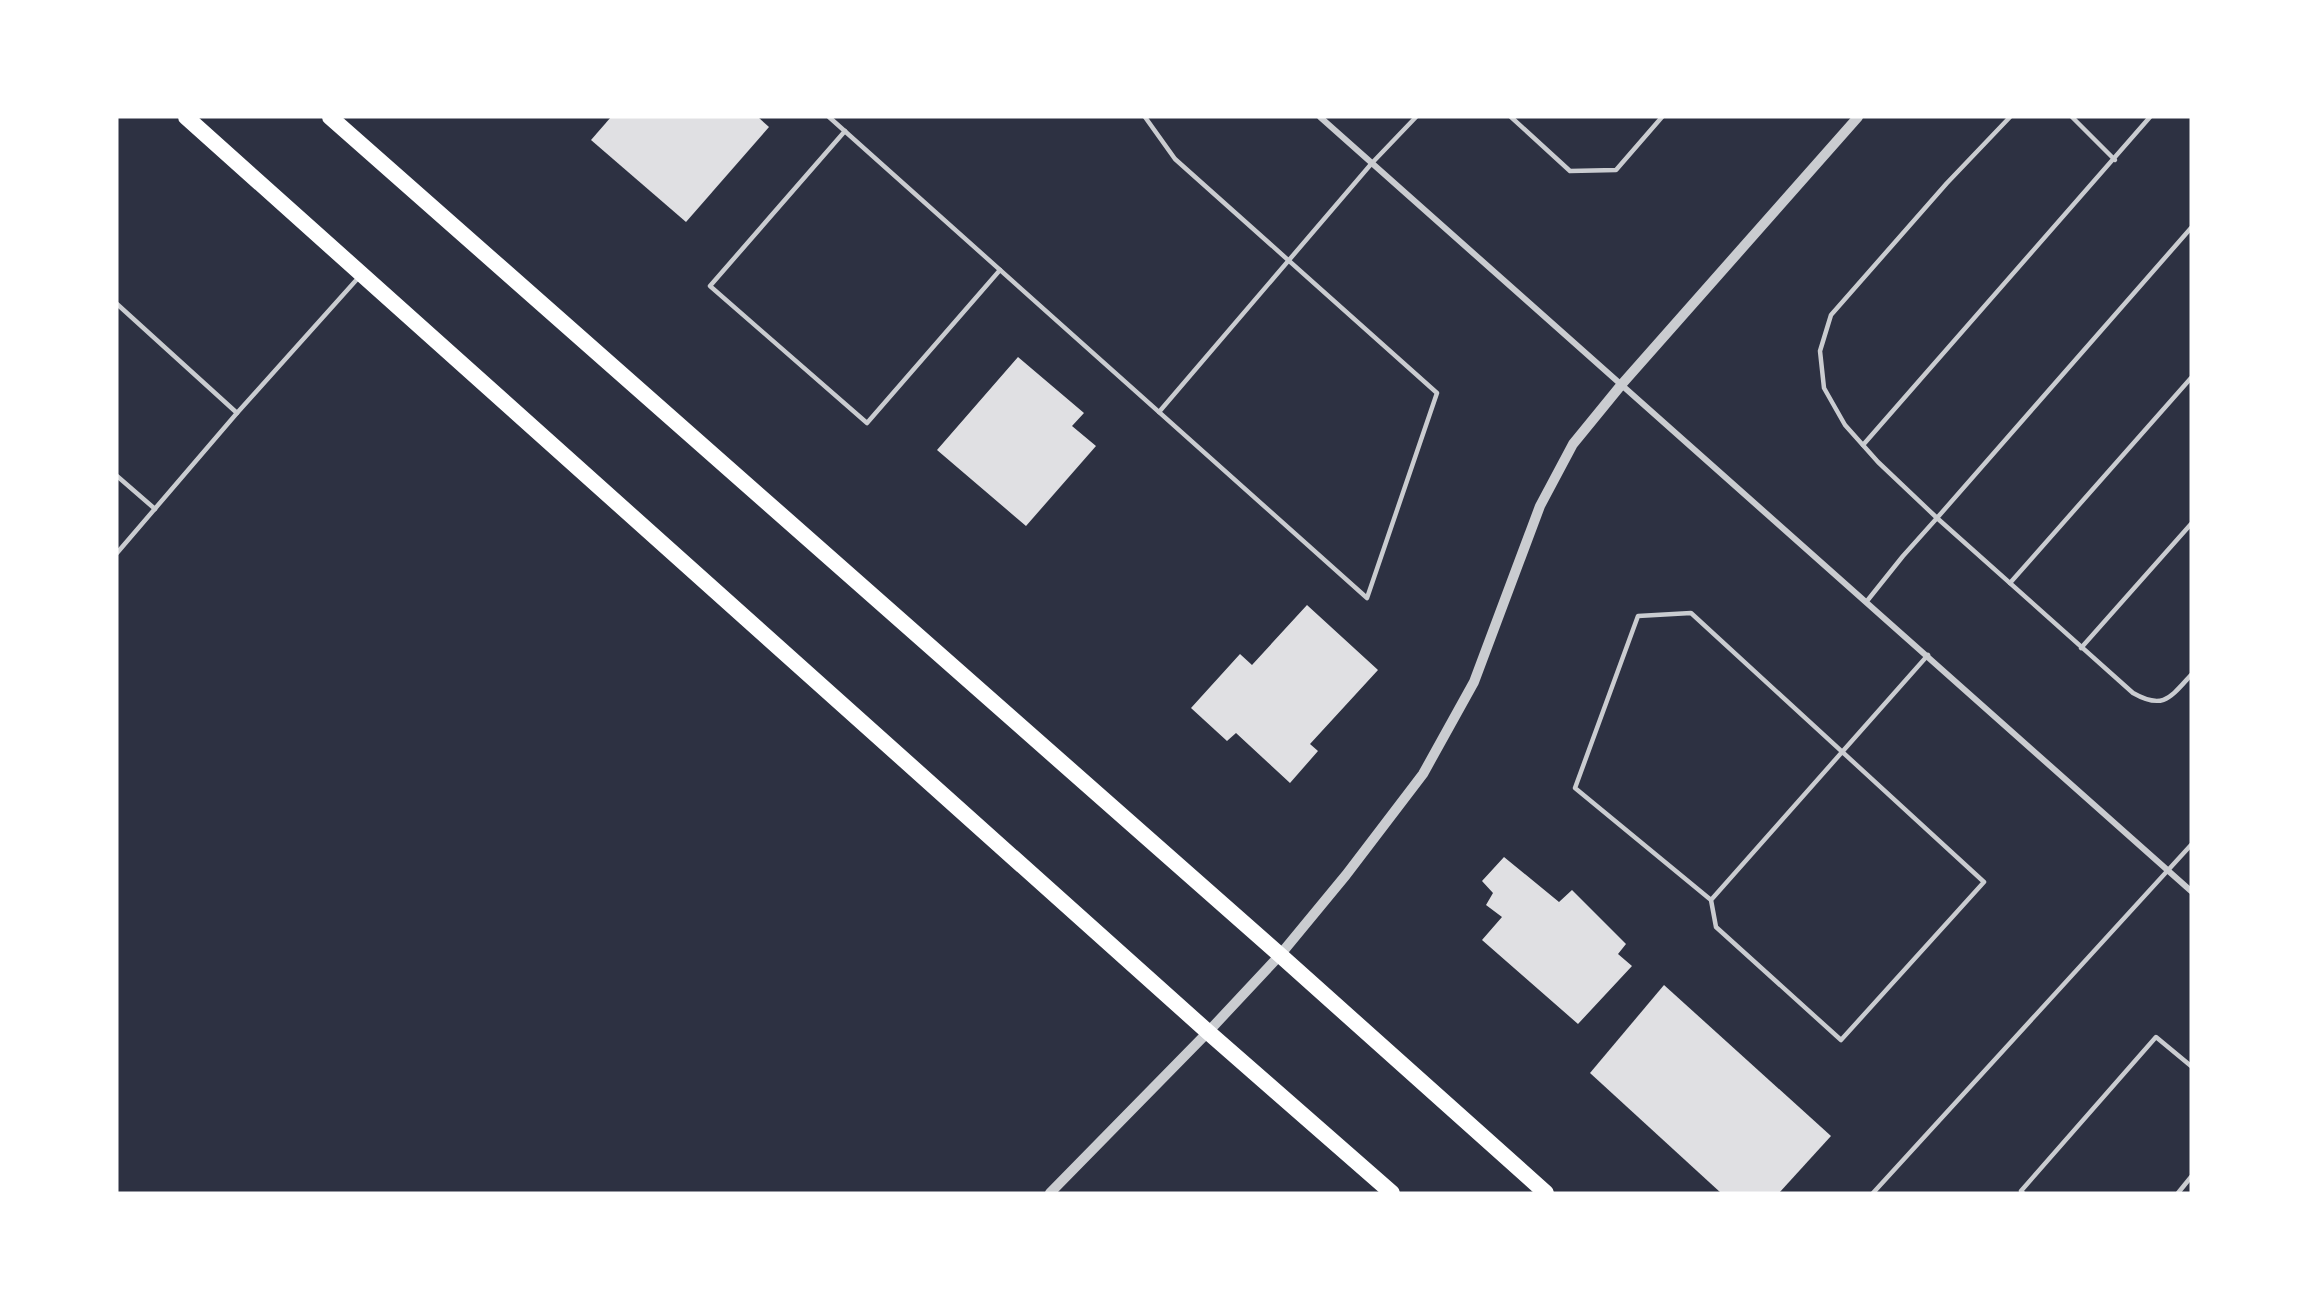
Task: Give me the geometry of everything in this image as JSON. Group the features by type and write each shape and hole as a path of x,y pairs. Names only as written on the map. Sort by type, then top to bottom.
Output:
{"highway":[{"path":"186,117 1208,1032 1392,1193"},
{"path":"330,117 1280,955 1546,1193"}],"street":[{"path":"1320,117 2191,891"},
{"path":"1050,1193 1280,955 1346,875 1423,774 1474,682 1540,506 1573,444 1622,384 1858,117"}],"lane":[{"path":"829,117 1367,598 1437,393 1175,159 1145,117"},
{"path":"1159,412 1372,163 1416,117"},
{"path":"1511,117 1570,171 1616,170 1662,117"},
{"path":"2010,117 1947,183 1831,315 1820,351 1824,388 1845,425 1937,519 2133,693 2149,702 2162,701 2177,690 2191,675"},
{"path":"2072,117 2115,160"},
{"path":"1863,445 2151,117"},
{"path":"845,131 710,285 867,423 1000,270"},
{"path":"1867,601 1903,556 2191,228"},
{"path":"117,553 237,413 361,274"},
{"path":"117,304 237,413"},
{"path":"2010,583 2191,378"},
{"path":"117,476 155,509"},
{"path":"2081,648 2191,524"},
{"path":"1691,613 1984,882 1841,1040 1716,927 1711,900 1575,788 1638,616 1691,613"},
{"path":"1711,900 1928,655"},
{"path":"1873,1193 2191,845"},
{"path":"2023,1193 2021,1191 2156,1037 2191,1066"},
{"path":"2178,1193 2191,1177"}],"building":[{"path":"611,117 758,117 769,127 686,222 591,140"},
{"path":"1018,357 1084,413 1072,426 1096,446 1026,526 937,450"},
{"path":"1307,605 1378,670 1310,744 1318,751 1290,783 1236,733 1227,741 1191,708 1240,654 1252,665"},
{"path":"1504,857 1559,902 1572,890 1626,944 1618,954 1632,966 1578,1024 1482,940 1502,917 1486,905 1493,893 1482,881"},
{"path":"1664,985 1831,1136 1779,1193 1721,1193 1590,1073"}]}
